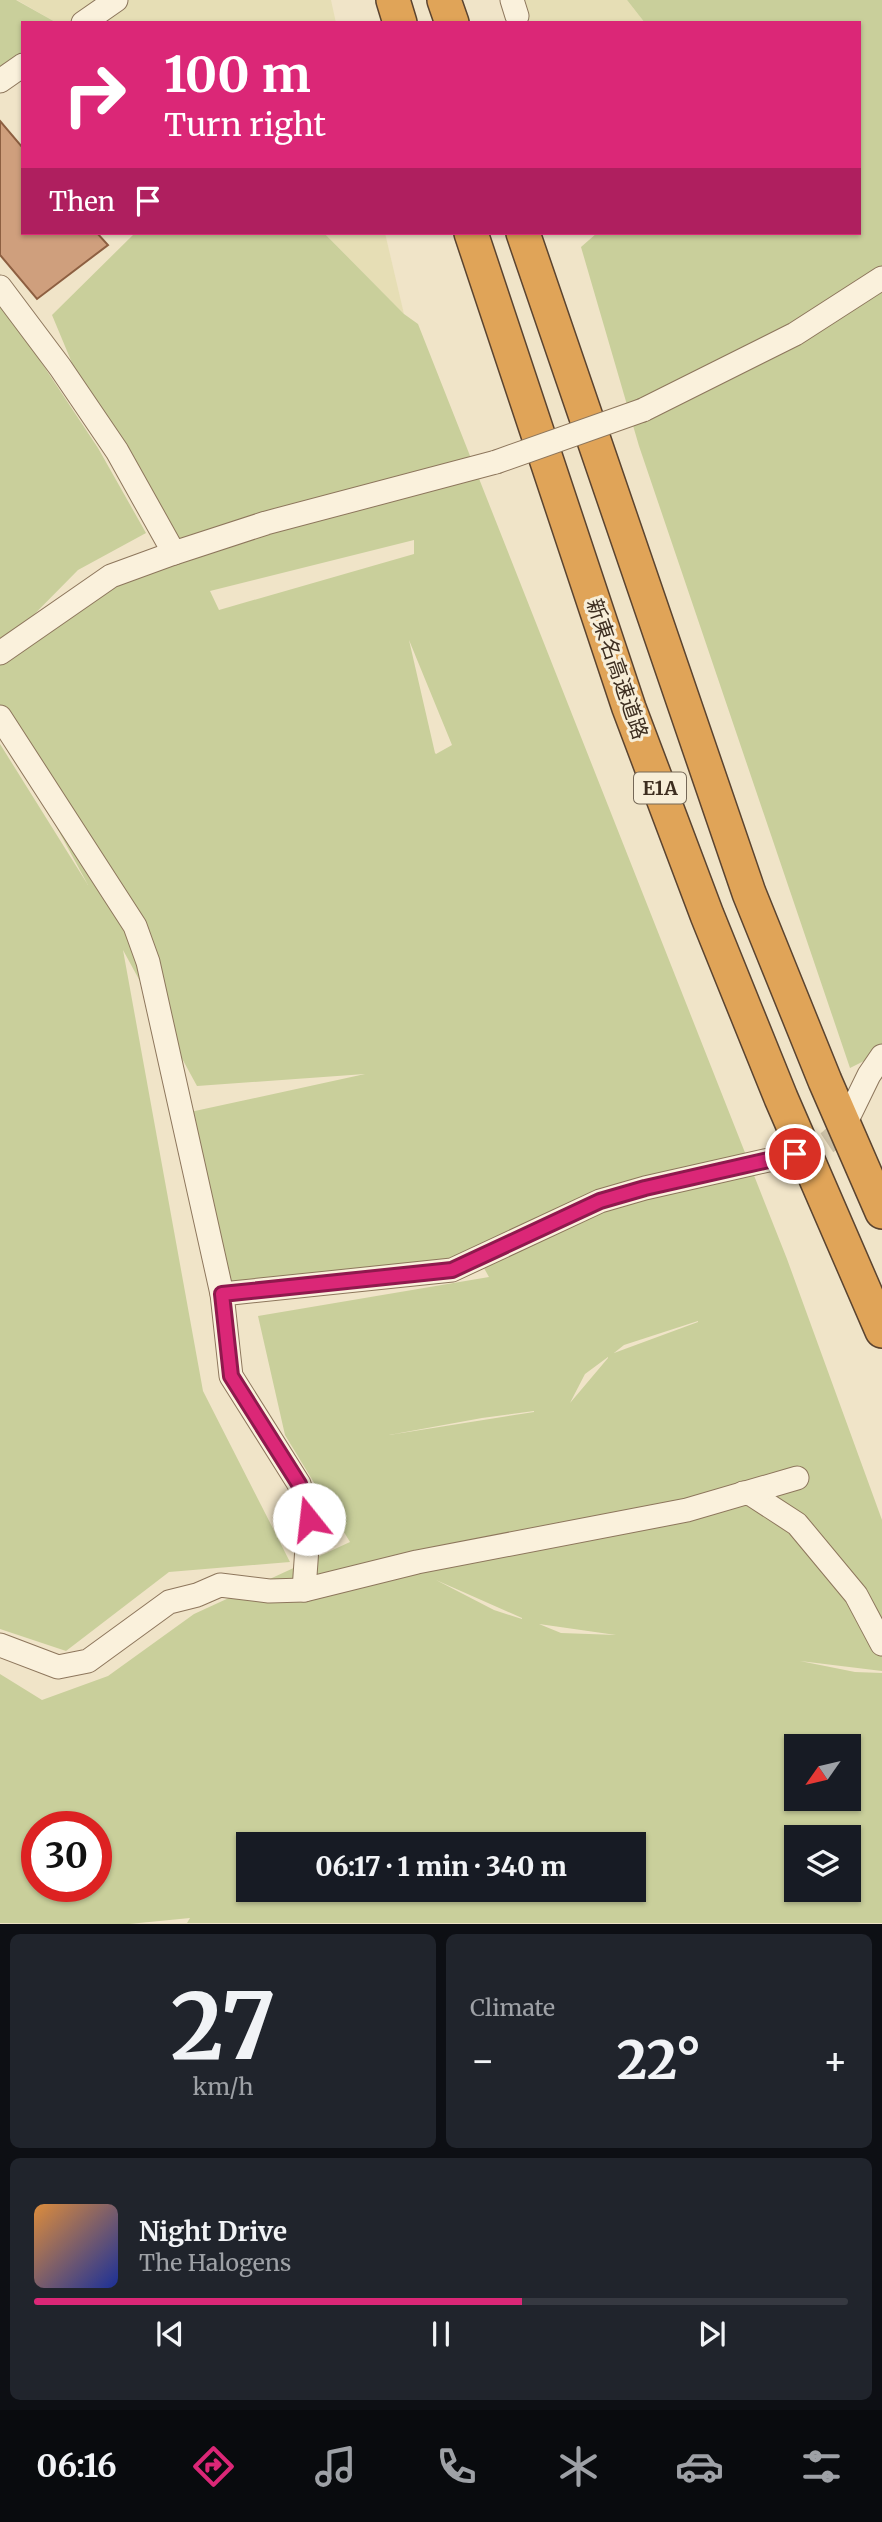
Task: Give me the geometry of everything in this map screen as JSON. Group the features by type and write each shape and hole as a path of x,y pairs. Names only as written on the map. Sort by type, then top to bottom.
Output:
{"highway":[{"path":"393,0 399,21"},
{"path":"444,0 451,21"},
{"name":"新東名高速道路","path":"472,235 639,734 707,915 781,1098 882,1331"},
{"name":"E1A","path":"524,235 749,893 825,1081 882,1212"}],"street":[{"path":"86,21 116,0"},
{"path":"0,81 21,66"},
{"path":"0,653 111,576 266,523 496,462 643,410 795,334 882,278"},
{"path":"0,287 60,367 117,451 174,553"},
{"path":"0,717 135,926 148,962 222,1294 231,1376 299,1484 309,1519 304,1590"},
{"path":"849,1116 869,1075 882,1056"},
{"path":"222,1294 452,1270 600,1201 795,1154"},
{"path":"0,1644 58,1667 88,1661 169,1602 197,1595 220,1585 269,1591 304,1590 418,1562 687,1510 797,1478"},
{"path":"743,1493 751,1494 797,1524 856,1595 882,1644"}],"shaded area":[{"path":"17,0 331,0 336,21 54,21"},
{"path":"519,0 627,0 643,21 524,21"},
{"path":"326,235 385,235 404,314"}],"green space":[{"path":"0,0 16,0 53,21 21,21 21,52 0,67"},
{"path":"627,0 882,0 882,1052 850,1068 639,446 581,247 595,235 861,235 861,21 643,21"},
{"path":"133,235 326,235 404,314 418,324 787,1259 882,1520 882,1671 800,1661 855,1672 882,1673 882,1923 187,1923 190,1918 129,1924 0,1923 0,1674 42,1700 108,1676 194,1614 350,1542 285,1435 258,1316 489,1277 476,1254 222,1294 181,1114 365,1074 197,1086 123,950 203,1391 290,1562 169,1572 66,1651 0,1629 0,744 88,885 0,723 0,664 111,576 190,553 169,529 77,375 52,315","holes":["414,540 414,554 219,610 210,591","409,640 452,745 436,754 435,753","698,1321 614,1353 624,1345","608,1357 570,1403 585,1374","534,1412 389,1435 482,1418","436,1580 522,1619 494,1610","539,1624 616,1635 561,1633"]},
{"path":"0,300 98,448 146,533 78,570 0,649"}],"building":[{"path":"0,121 21,146 21,235 99,235 108,245 37,299 0,255"}],"tunnel":[{"path":"795,1154 814,1149 833,1138 849,1116"}],"route":[{"path":"309,1519 299,1484 231,1376 222,1294 452,1270 600,1201 795,1154"}]}
